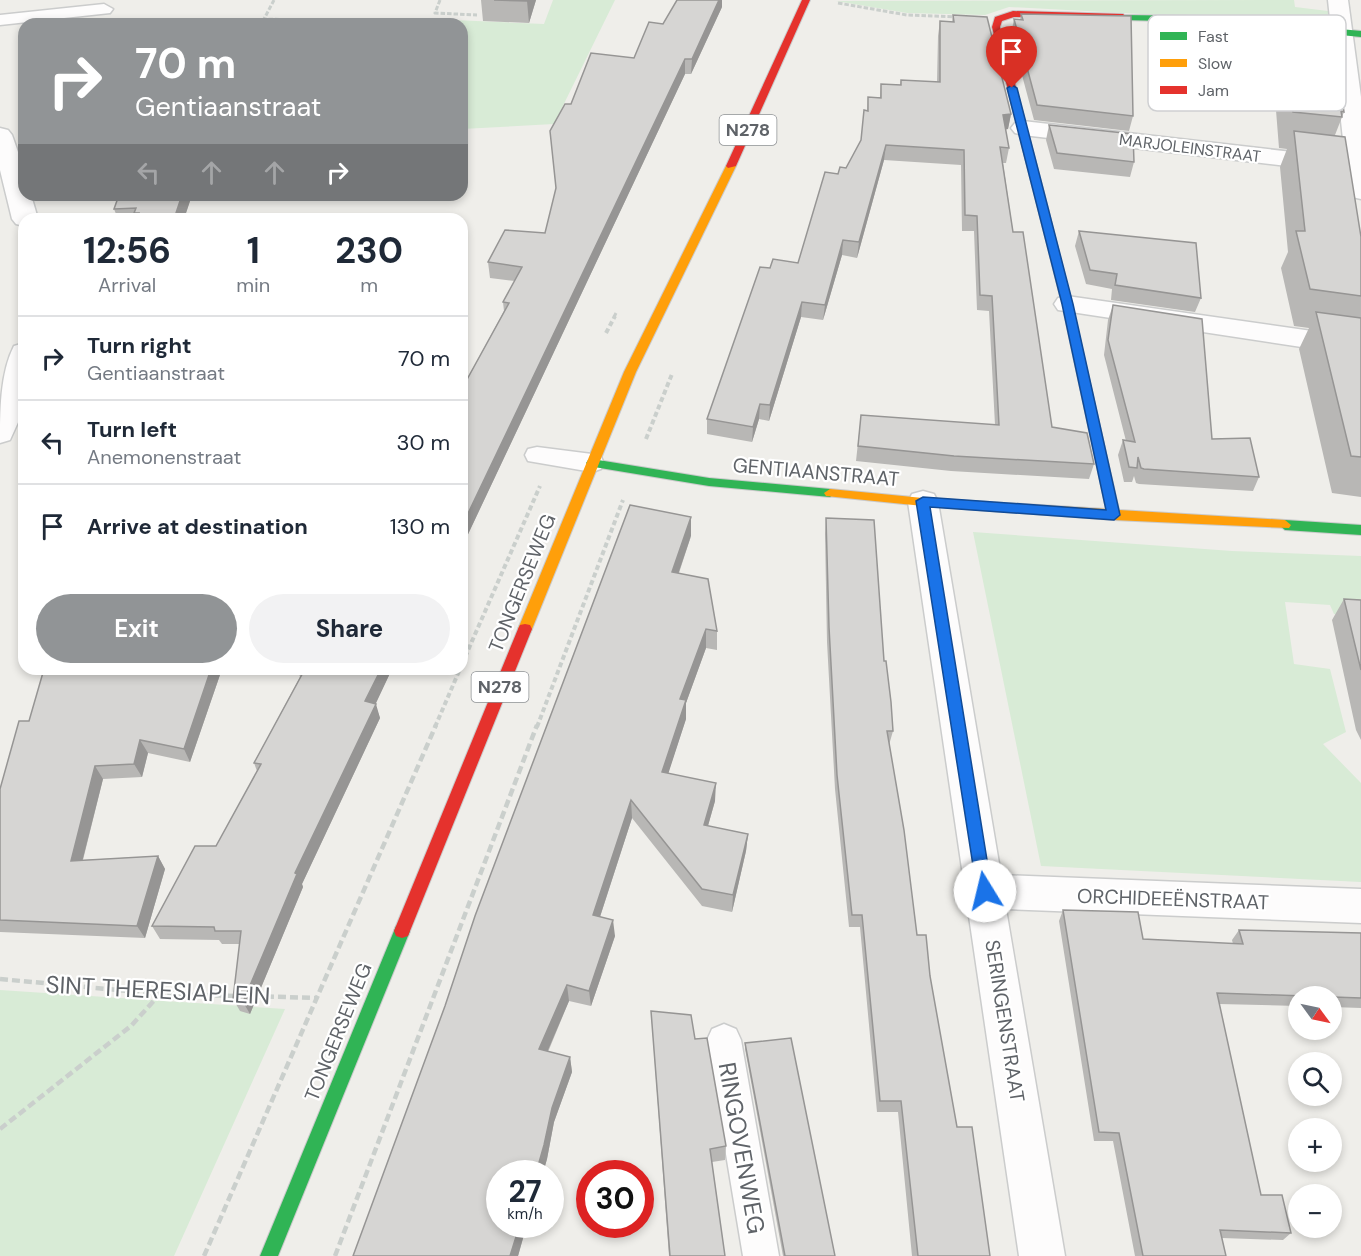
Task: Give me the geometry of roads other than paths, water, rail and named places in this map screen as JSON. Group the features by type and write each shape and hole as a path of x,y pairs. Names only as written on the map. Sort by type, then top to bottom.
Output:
{"street":[{"name":"TONGERSEWEG","path":"269,1256 630,372 748,132 806,0"},
{"path":"1338,0 1344,15"},
{"path":"1114,515 1067,304 996,27 998,19 1013,14 1148,17"},
{"path":"1351,33 1357,167 1361,192"},
{"name":"MARJOLEINSTRAAT","path":"1023,128 1357,167"},
{"path":"0,135 18,192"},
{"path":"1067,304 1361,347"},
{"path":"0,433 18,379"},
{"name":"GENTIAANSTRAAT","path":"592,463 709,482 923,501 1361,530"},
{"name":"SERINGENSTRAAT","path":"923,501 1042,1256"},
{"name":"ORCHIDEEËNSTRAAT","path":"985,891 1361,906"}],"lane":[{"path":"0,20 39,14 104,9"},
{"path":"537,455 592,463"},
{"name":"RINGOVENWEG","path":"724,1040 761,1256"}]}
